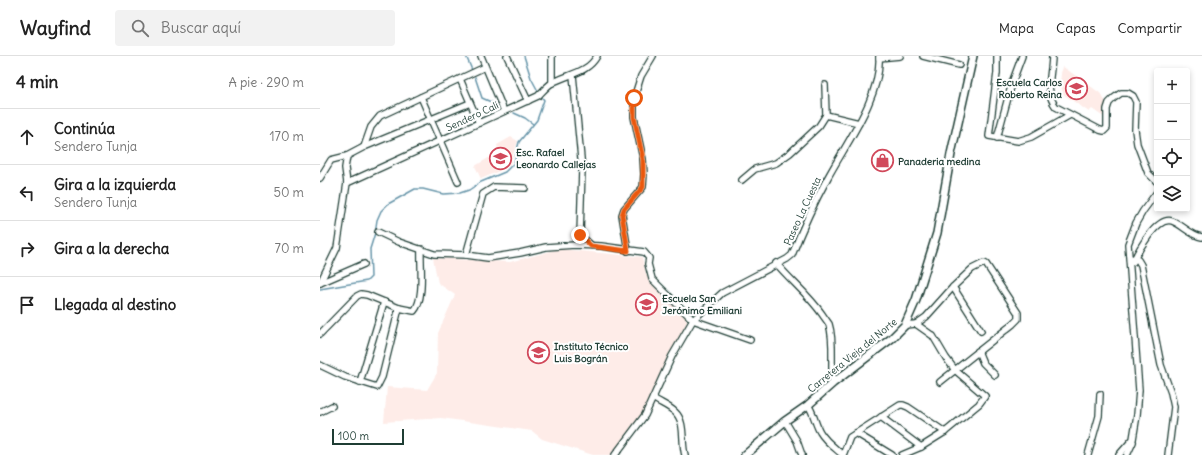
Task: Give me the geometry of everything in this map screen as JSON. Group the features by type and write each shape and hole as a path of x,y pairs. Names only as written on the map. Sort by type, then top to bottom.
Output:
{"street":[{"path":"481,56 504,111"},
{"path":"507,56 528,101"},
{"path":"552,56 552,83"},
{"name":"Sendero Cali","path":"347,183 538,96 552,83 573,76 594,63 597,56"},
{"path":"628,251 622,215 624,209 643,187 644,181 643,159 634,117 634,98 642,76 653,56"},
{"path":"879,57 900,56"},
{"path":"923,56 959,65"},
{"name":"Carretera Vieja del Norte","path":"745,455 833,383 892,338 905,325 916,300 937,233 951,154 973,56"},
{"path":"997,56 997,73 989,136 1018,141 1031,137 1070,115"},
{"path":"997,138 1012,83 1022,56"},
{"path":"1052,56 1049,93 1051,101 1056,107 1070,115 1104,131 1106,128 1107,109 1109,103 1121,93 1128,93 1133,96 1136,102 1134,130 1137,144 1148,172 1154,179"},
{"name":"Paseo La Cuesta","path":"615,455 645,415 672,356 693,320 722,293 792,255 826,180 859,123 873,92 879,68 879,57"},
{"path":"364,147 371,128 380,116 485,68"},
{"path":"573,76 582,169 580,235 591,246"},
{"path":"460,79 479,123"},
{"path":"742,180 755,169 776,163 790,153 819,126 826,115 824,99 825,85"},
{"path":"421,97 458,182"},
{"path":"320,178 331,160 347,156 364,147 470,103"},
{"path":"826,115 859,123"},
{"path":"320,283 337,248 347,183 345,168 347,156"},
{"path":"466,255 483,194 494,187 526,188"},
{"path":"1132,259 1128,244 1136,223 1154,196"},
{"path":"1127,455 1133,442 1139,390 1130,268 1132,259 1145,240 1159,224 1167,220 1173,221 1195,236 1202,237"},
{"path":"378,232 400,242 434,254 443,253 488,258 546,247 591,246 644,252 649,258 648,264 652,279 693,320 750,340"},
{"path":"320,334 356,296 361,294 399,308 414,311 422,288 421,249"},
{"path":"1132,259 1138,260 1143,274 1161,364 1174,407 1168,455"},
{"path":"905,325 916,324 926,317 953,287 972,270 984,263 1018,313 1018,319 1013,324 940,382"},
{"path":"320,283 364,264"},
{"path":"776,264 814,303 828,323 831,335 831,369 833,383"},
{"path":"953,287 981,331"},
{"path":"360,382 384,302"},
{"path":"320,365 345,377 377,386 382,377 399,308"},
{"path":"902,455 921,447 945,432 979,404 984,396 955,370 933,336 916,324"},
{"path":"978,351 984,363 995,375"},
{"path":"1088,455 1099,416 1100,394"},
{"path":"653,398 676,413 680,420 685,455"},
{"path":"808,405 813,412 819,432 843,455 850,437 900,405 903,405 938,426 945,432"},
{"path":"320,412 332,406"},
{"path":"881,417 921,447"},
{"path":"785,422 797,441 802,455"},
{"path":"856,433 892,455"},
{"path":"1119,455 1133,439"}],"shaded area":[{"name":"Escuela Carlos Roberto Reina","path":"1062,66 1100,93 1106,102 1105,118 1092,109 1089,112 1063,94 1060,82"},
{"name":"Esc. Rafael Leonardo Callejas","path":"511,137 518,141 510,164 504,169 481,179 475,166 492,156 498,149 497,145"},
{"name":"Instituto Técnico Luis Bográn","path":"559,249 642,257 646,274 651,283 685,316 687,322 642,414 611,455 593,455 542,439 532,431 441,418 384,422 387,387 427,390 437,373 438,333 455,295 438,283 433,258 510,262"}],"waterway":[{"path":"466,56 472,70"},
{"path":"524,56 531,78 539,93"},
{"path":"475,77 482,98 500,106"},
{"path":"320,289 367,281 371,277 370,249 377,220 381,211 388,204 415,189 423,189 443,194 460,193 505,172 514,163 519,142 537,120 544,100 541,96"},
{"path":"514,113 533,124"}],"place":[{"name":"Escuela Carlos Roberto Reina","path":"1077,88"},
{"name":"Esc. Rafael Leonardo Callejas","path":"501,158"},
{"name":"Panaderia medina","path":"883,161"},
{"name":"Escuela San Jerónimo Emiliani","path":"646,304"},
{"name":"Instituto Técnico Luis Bográn","path":"538,352"}],"route":[{"path":"580,235 591,246 601,246 628,251 622,215 624,209 643,187 644,174 640,141 634,117 634,98"}]}
